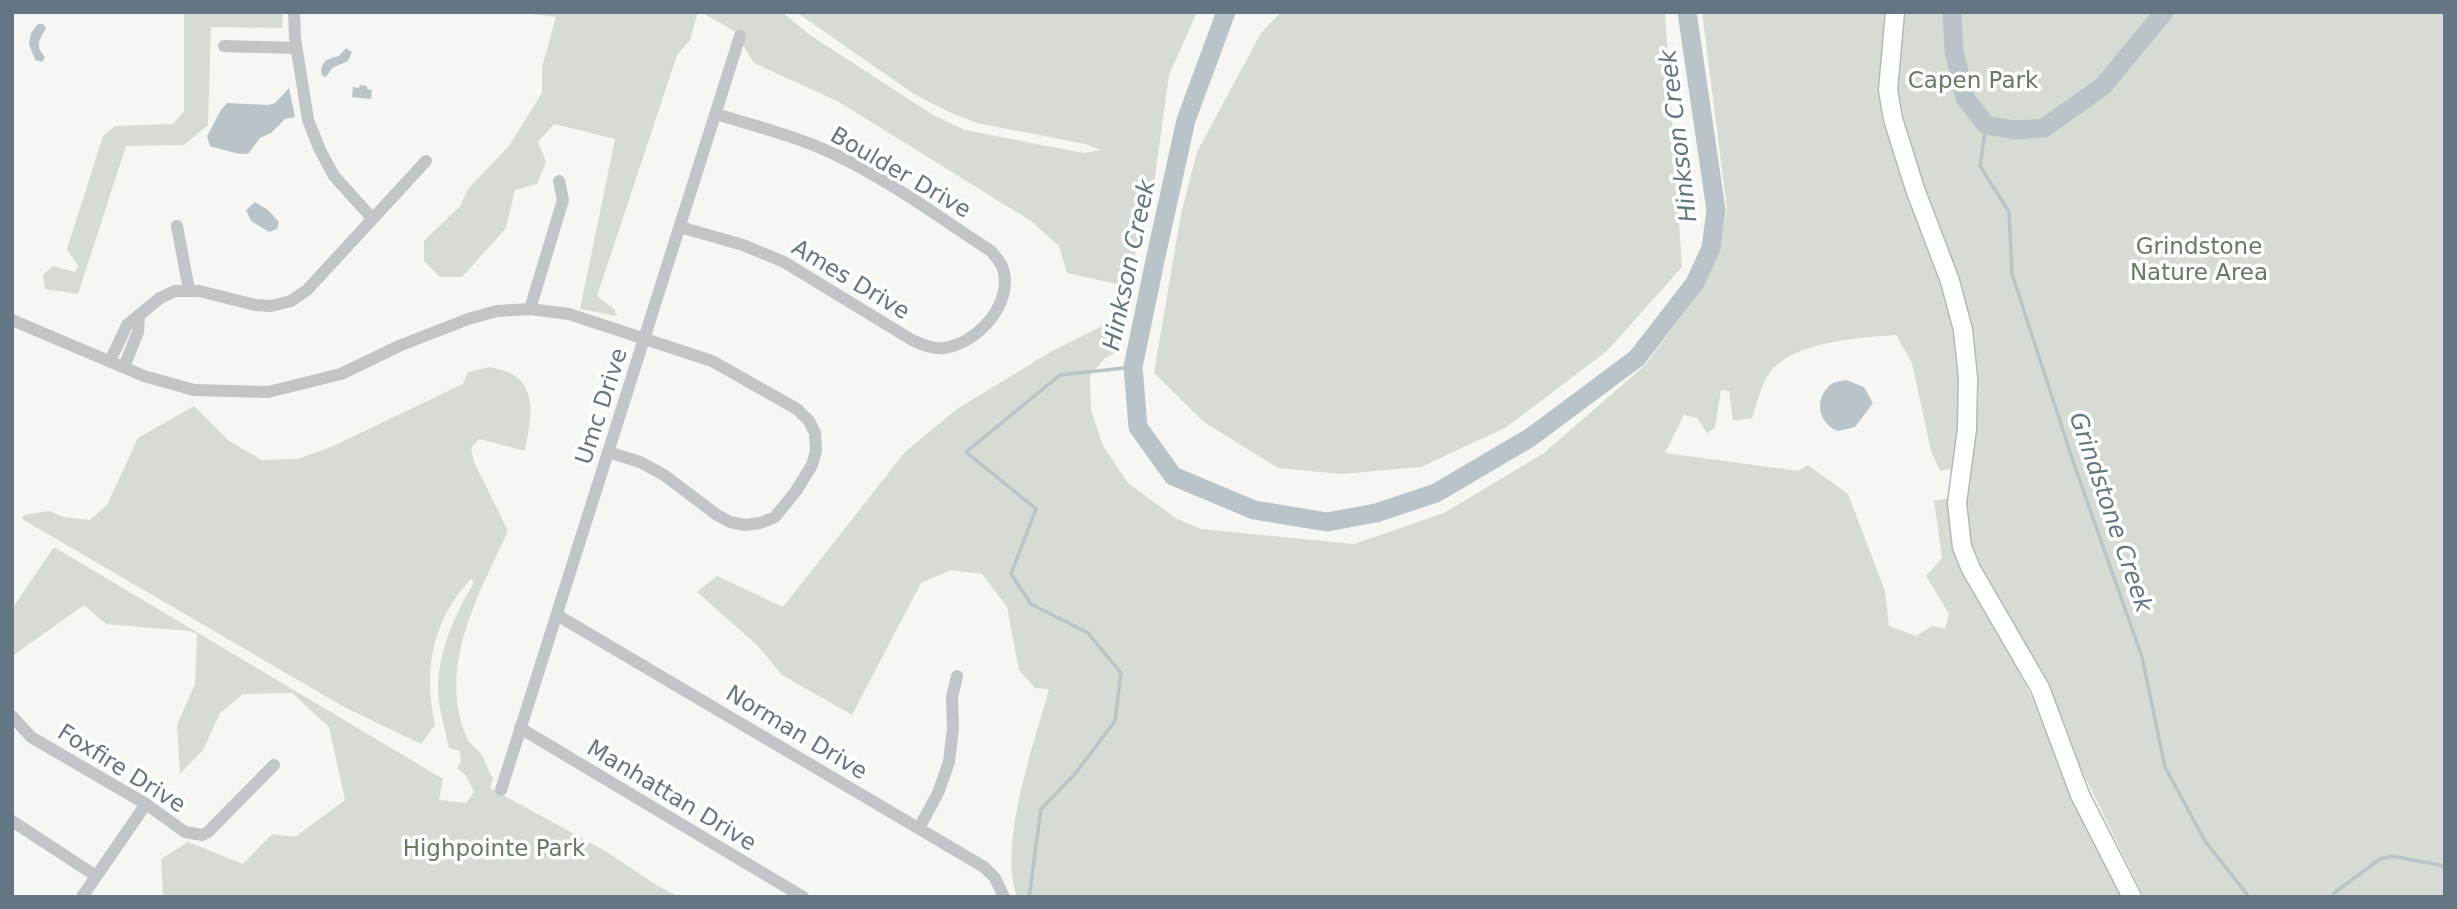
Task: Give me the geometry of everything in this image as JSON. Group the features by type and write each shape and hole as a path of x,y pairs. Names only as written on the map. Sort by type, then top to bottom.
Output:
{"street":[{"path":"294,12 296,48 308,120 334,176 372,218"},
{"path":"1895,12 1888,90 1893,119 1915,189 1950,281 1964,340 1968,378 1967,429 1957,503 1962,547 1971,569 2040,688 2080,795 2132,897"},
{"name":"Umc Drive","path":"501,790 740,36"},
{"path":"224,46 296,48"},
{"name":"Boulder Drive","path":"716,114 804,141 834,154 991,251 1003,267 1006,284 1001,304 993,318"},
{"path":"110,361 127,325 160,298 175,291 189,290 255,305 271,306 291,301 307,290 426,160"},
{"path":"530,309 563,200 559,181"},
{"path":"177,226 189,290"},
{"name":"Ames Drive","path":"680,227 743,245 783,262 928,347 945,348 965,340 993,318"},
{"path":"12,320 124,367 194,390 268,392 341,374 468,319 497,311 530,309 569,314 712,361 797,409 809,421 815,433 816,451 812,465 796,491 775,517 760,523 745,524 730,522 717,515 664,475 640,462 608,452"},
{"path":"124,367 138,332 139,315"},
{"name":"Norman Drive","path":"557,615 984,867 995,878 1004,897"},
{"path":"919,828 938,793 949,762 953,728 952,697 957,676"},
{"name":"Foxfire Drive","path":"12,716 31,737 146,804 185,832 201,835 208,832 274,765"},
{"name":"Manhattan Drive","path":"520,728 803,897"},
{"path":"82,897 146,804"},
{"path":"12,821 96,876"}],"green space":[{"path":"184,12 283,12 282,28 211,27 208,125 184,145 126,146 78,294 45,289 43,275 53,266 75,272 78,266 67,249 103,136 115,126 173,124 184,111"},
{"path":"517,12 698,12 690,40 677,55 597,296 614,309 617,316 580,309 615,139 554,124 538,142 546,162 537,184 515,190 506,228 462,277 440,277 424,261 424,241 460,206 468,189 509,146 542,93 542,67 556,17"},
{"path":"701,12 782,12 810,35 933,115 965,130 1083,153 1101,150 1085,144 977,123 949,112 914,94 796,12 1197,12 1169,75 1151,206 1125,286 1067,273 1059,246 1031,221 839,102 754,63 734,31"},
{"path":"1281,12 1665,12 1682,267 1607,351 1505,428 1421,467 1341,474 1278,468 1204,422 1154,373 1181,214 1197,152 1261,33"},
{"path":"1702,12 1887,12 1887,81 1894,12 2445,12 2445,897 2144,897 1970,543 1960,459 1954,468 1940,471 1931,451 1912,363 1896,335 1844,340 1790,356 1777,365 1767,377 1752,418 1733,421 1729,391 1721,390 1715,428 1707,433 1697,418 1684,415 1665,453 1799,471 1808,465 1848,494 1885,591 1889,626 1916,636 1932,626 1945,629 1949,614 1926,576 1942,558 1934,501 1950,498 1956,544 2130,897 1017,897 1012,876 1015,822 1027,764 1049,689 1035,688 1019,670 1007,607 982,574 951,570 921,583 852,715 782,675 757,645 697,592 717,576 783,607 905,452 957,409 1052,351 1114,320 1120,350 1105,358 1090,376 1091,410 1103,446 1128,483 1177,519 1201,529 1354,544 1444,513 1544,453 1645,365 1703,288 1719,251 1727,209"},
{"name":"Highpointe Park","path":"490,367 510,373 521,381 529,399 530,420 525,451 479,439 471,448 474,462 508,531 474,606 459,658 456,685 459,712 467,738 481,754 493,778 490,788 607,852 679,897 163,897 161,859 188,842 243,864 272,834 295,837 345,800 329,727 292,693 243,694 220,713 203,750 180,774 177,725 195,684 197,634 190,631 106,624 84,605 15,654 12,659 12,609 54,547 443,779 439,800 466,803 474,792 466,776 457,768 461,761 460,751 449,748 438,684 450,631 474,583 471,579 458,595 439,629 430,685 435,725 421,744 344,707 22,519 24,515 49,511 63,517 90,520 107,505 138,438 194,406 229,441 262,460 297,459 331,447 463,384 468,372"}],"shaded area":[{"path":"38,24 43,24 46,28 39,42 45,57 42,62 35,60 29,44 31,33"},
{"path":"346,48 352,52 348,61 332,68 326,77 322,76 325,62 339,56"},
{"path":"360,85 372,90 371,99 352,97 353,87 359,88"},
{"path":"289,88 295,117 285,119 271,133 260,138 248,154 210,146 207,136 227,103 268,105 275,103"},
{"path":"255,202 268,210 279,222 277,229 269,232 251,221 246,210"},
{"path":"1846,380 1864,387 1873,403 1855,427 1838,431 1826,423 1820,411 1820,404 1830,385"}],"waterway":[{"name":"Hinkson Creek","path":"1226,12 1186,120 1156,256 1133,367 1138,427 1173,476 1254,510 1327,522 1376,513 1436,493 1531,437 1637,358 1695,283 1711,248 1716,210 1687,12"},
{"name":"Hinkson Creek","path":"1952,12 1954,51 1965,98 1986,125 2015,130 2044,128 2103,86 2164,12"},
{"name":"Grindstone Creek","path":"1986,125 1980,166 2009,212 2012,274 2074,464 2142,657 2165,767 2205,841 2249,897"},
{"path":"1029,897 1041,809 1075,774 1115,721 1121,673 1088,633 1031,604 1011,574 1036,509 966,452 1060,375 1133,367"},
{"name":"Grindstone Creek","path":"2332,897 2380,859 2392,856 2445,866"}],"park label":[{"name":"Capen Park","path":"1973,80"},
{"name":"Grindstone Nature Area","path":"2199,259"}]}
